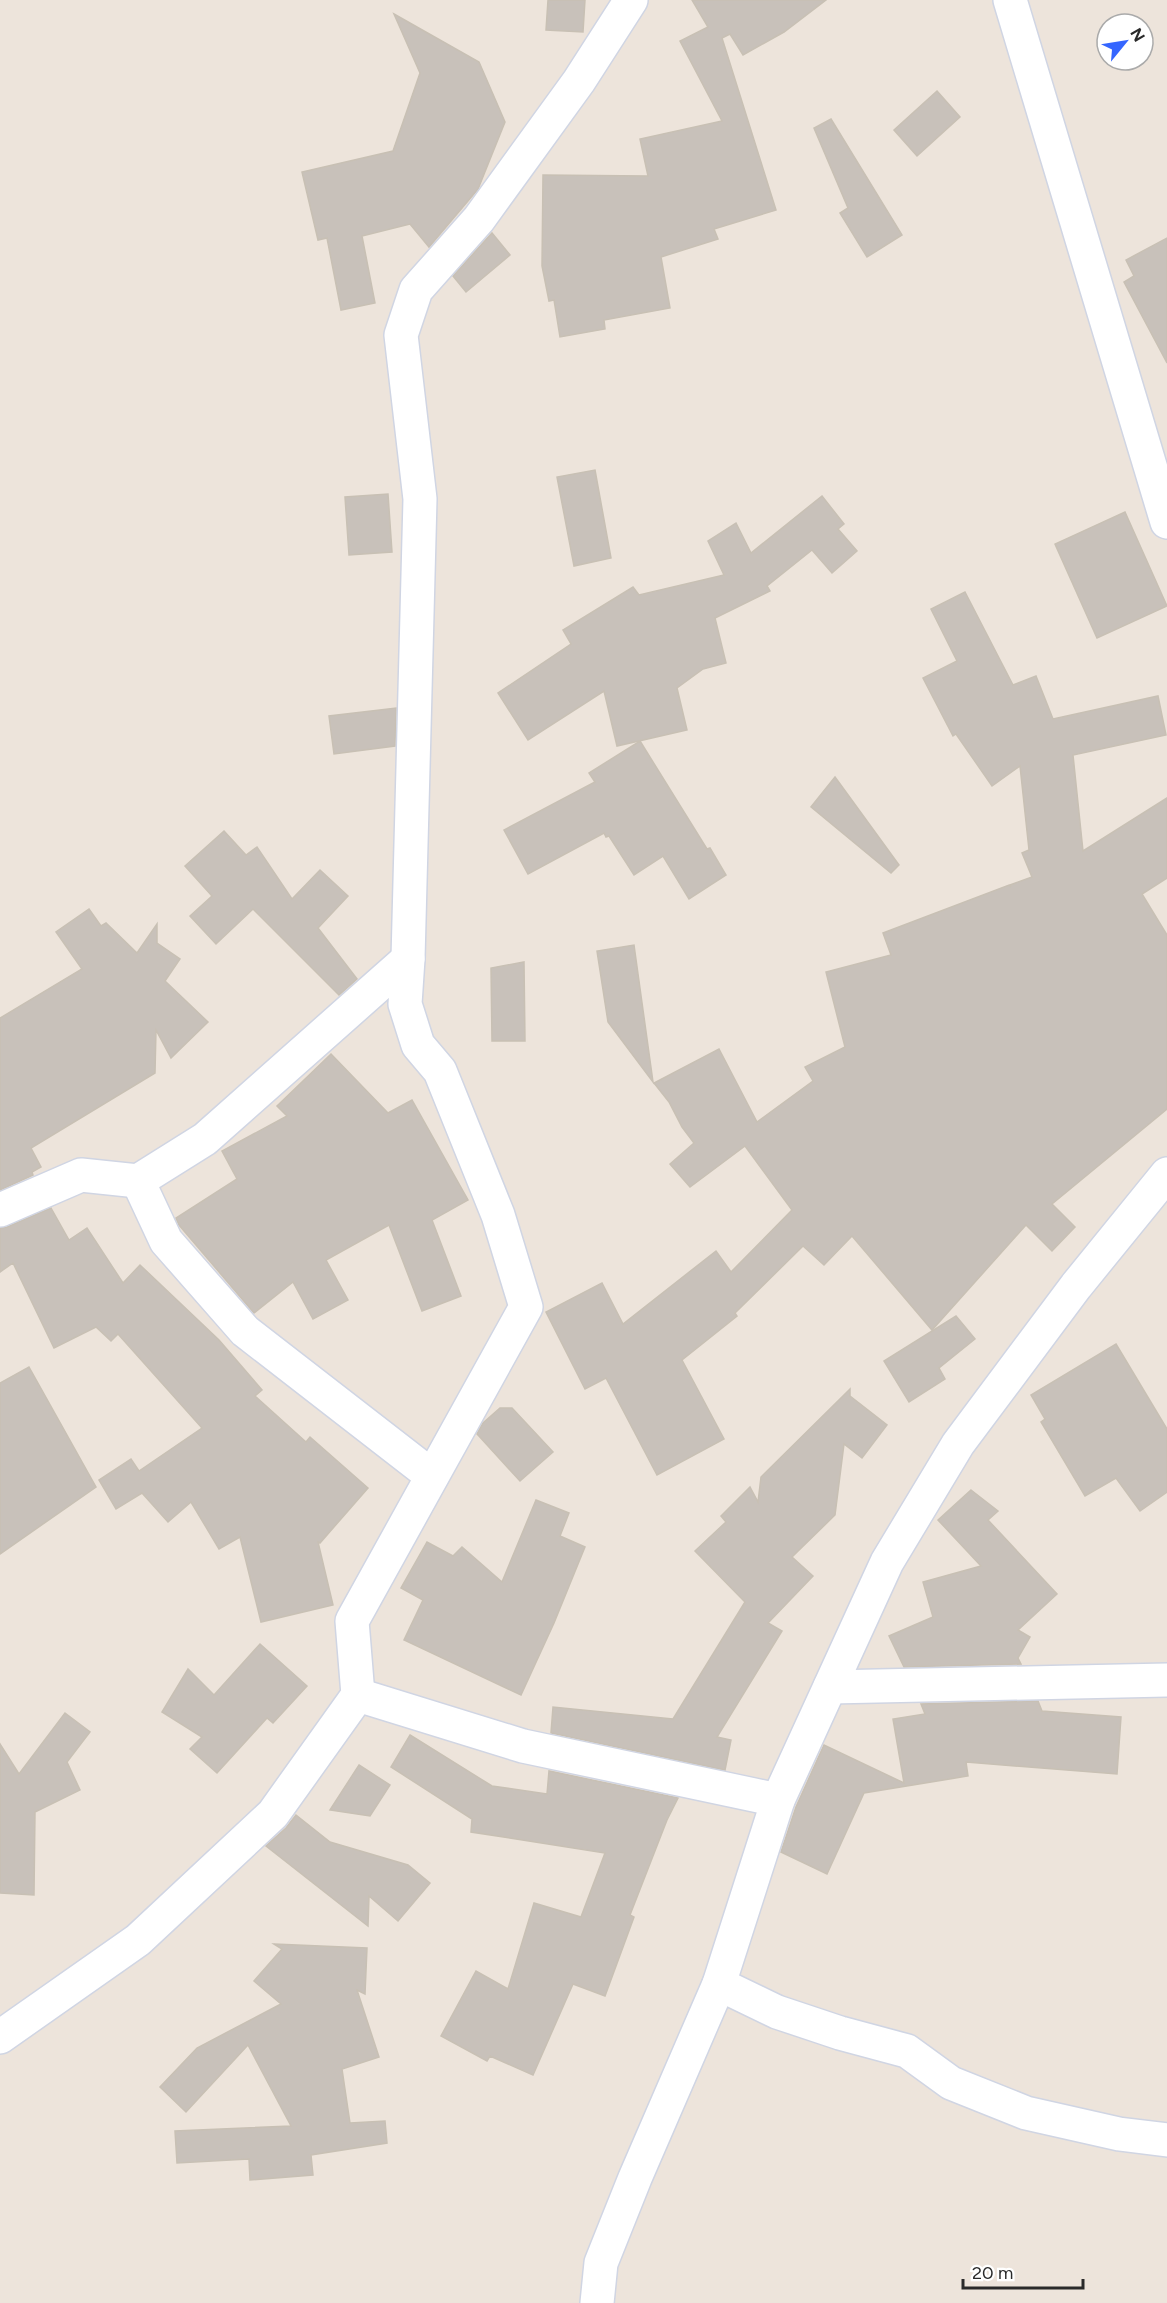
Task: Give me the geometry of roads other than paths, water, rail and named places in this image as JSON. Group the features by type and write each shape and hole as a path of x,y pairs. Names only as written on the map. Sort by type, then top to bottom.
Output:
{"street":[{"path":"0,2037 138,1940 273,1814 358,1695 352,1621 526,1307 498,1215 440,1071 418,1045 405,1004 420,500 401,335 416,290 478,219 579,81 631,0"},
{"path":"1010,0 1167,522"},
{"path":"0,1210 81,1175 138,1181 205,1139 408,959"},
{"path":"597,2303 601,2264 635,2178 719,1984 778,1800 887,1562 958,1444 1076,1286 1167,1174"},
{"path":"138,1181 166,1241 245,1331 432,1476"},
{"path":"830,1687 1167,1680"},
{"path":"358,1695 523,1746 778,1800"},
{"path":"719,1984 777,2012 907,2052 951,2083 1026,2113 1119,2134 1167,2140"}]}
